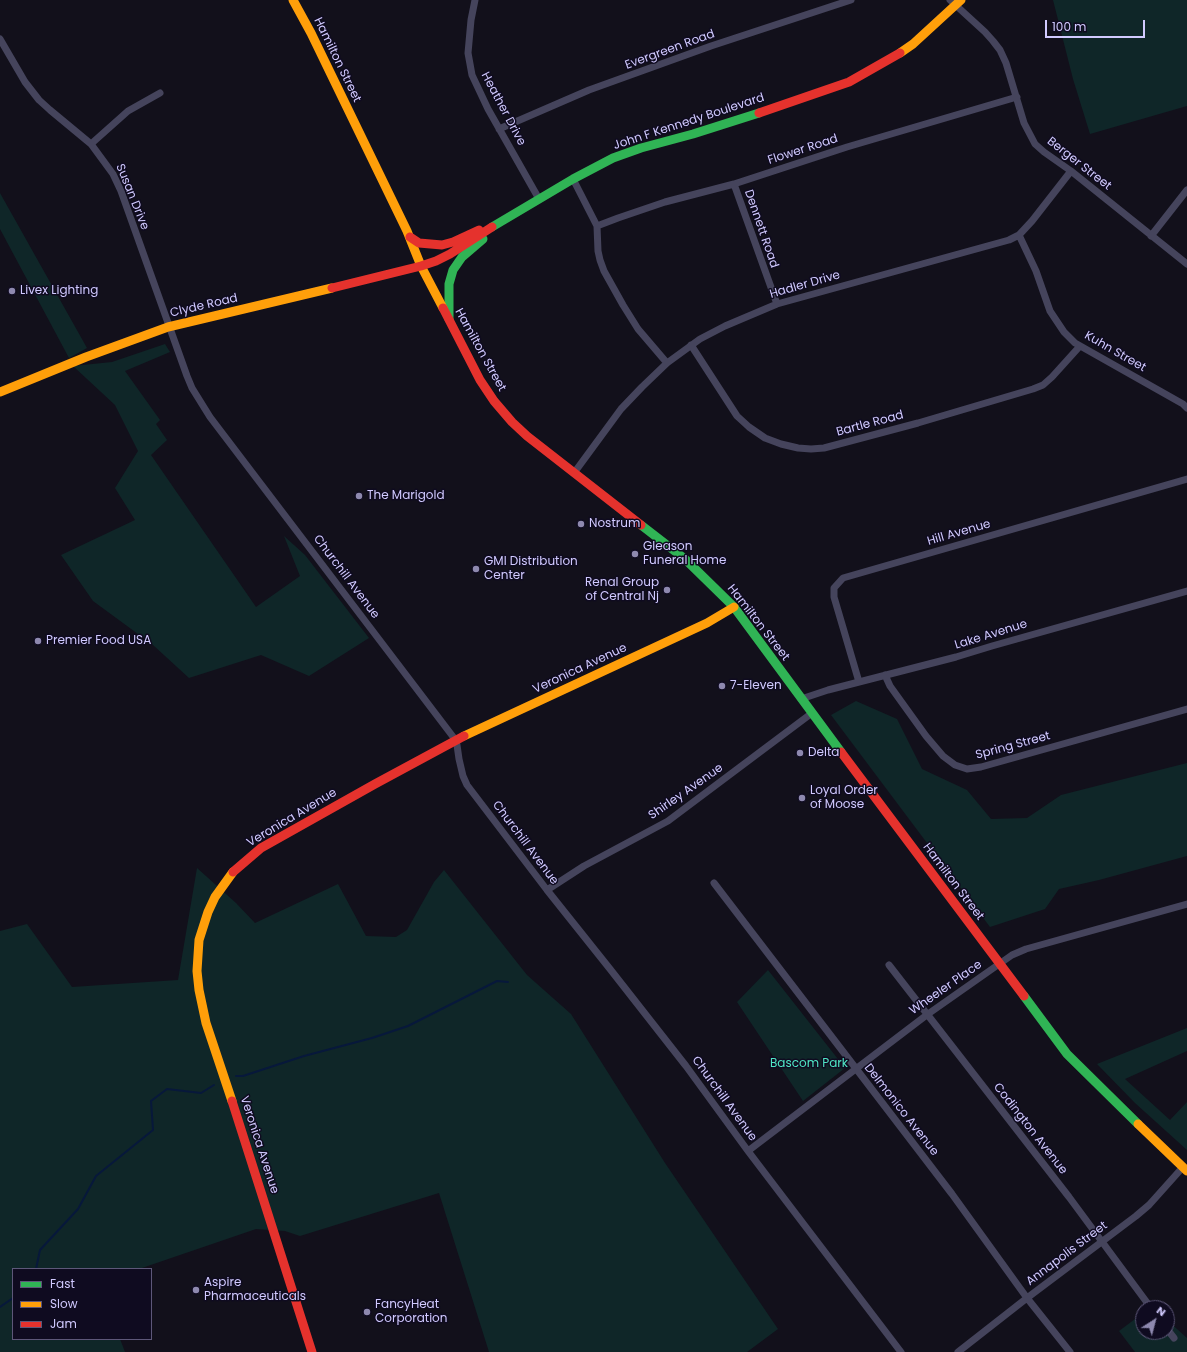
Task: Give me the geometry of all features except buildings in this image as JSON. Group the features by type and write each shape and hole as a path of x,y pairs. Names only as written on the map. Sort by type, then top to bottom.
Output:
{"street":[{"name":"Hamilton Street","path":"293,0 311,33 410,237 421,266 480,380 494,401 522,431 685,559 734,607 812,714 1067,1054 1117,1105 1185,1169"},
{"name":"Heather Drive","path":"475,0 468,53 472,75 488,109 539,199"},
{"name":"Evergreen Road","path":"499,129 589,90 711,46 851,0"},
{"name":"Berger Street","path":"955,2 985,32 1000,50 1006,63 1024,123 1035,144 1187,264"},
{"name":"John F Kennedy Boulevard","path":"421,266 450,254 508,217 612,158 641,148 693,134 814,95 849,82 892,58 913,44 955,2"},
{"name":"Susan Drive","path":"0,39 25,82 39,100 91,144 113,174 168,327"},
{"path":"91,144 128,111 160,93"},
{"name":"Flower Road","path":"597,226 665,202 734,184 847,147 1017,97"},
{"name":"Hadler Drive","path":"574,473 622,409 642,387 667,363 700,339 725,326 777,304 1009,240 1019,235 1032,221 1071,171"},
{"path":"573,179 597,226 600,260 604,271 623,306 638,329 667,363"},
{"name":"Dennett Road","path":"734,184 777,304"},
{"path":"1151,236 1187,190"},
{"path":"410,237 419,243 442,246 508,217"},
{"path":"449,321 449,284 453,270 462,257 508,217"},
{"name":"Kuhn Street","path":"1019,235 1036,271 1050,311 1064,332 1080,346 1183,404 1187,408"},
{"name":"Clyde Road","path":"0,392 86,357 168,327 321,292 421,266"},
{"name":"Churchill Avenue","path":"168,327 190,382 210,417 456,741 463,776 467,786 658,1030 901,1352"},
{"name":"Bartle Road","path":"691,345 737,416 749,427 765,438 781,444 811,449 824,448 918,423 1033,389 1043,385 1080,346"},
{"name":"Hill Avenue","path":"859,682 834,597 834,588 843,578 1187,479"},
{"name":"Lake Avenue","path":"801,699 828,690 956,657 1187,591"},
{"name":"Veronica Avenue","path":"312,1352 206,1023 199,990 197,971 199,940 208,912 215,897 232,873 242,863 268,844 375,784 456,741 707,623 734,607"},
{"name":"Spring Street","path":"885,675 890,686 926,736 944,756 955,765 967,769 981,767 1187,709"},
{"name":"Shirley Avenue","path":"547,890 584,866 668,821 812,714"},
{"name":"Delmonico Avenue","path":"714,883 952,1194 1027,1298 1070,1352"},
{"name":"Wheeler Place","path":"748,1151 928,1014 1012,955 1026,949 1187,904"},
{"name":"Codington Avenue","path":"889,965 1069,1197 1145,1300"},
{"name":"Annapolis Street","path":"958,1352 1145,1209 1185,1169"}],"green space":[{"path":"1053,0 1187,0 1187,106 1090,134 1073,79"},
{"path":"0,193 87,348 69,358 0,229"},
{"path":"165,344 170,352 125,371 160,420 156,424 167,440 151,455 256,607 300,576 284,536 305,555 369,638 309,676 261,655 189,678 153,645 93,601 61,555 135,520 115,488 138,451 115,405 73,366 112,362"},
{"path":"856,701 897,719 922,769 967,790 991,819 1027,818 1061,795 1187,763 1187,856 1099,880 1059,889 1045,909 990,927 831,715"},
{"path":"197,868 236,903 255,923 338,884 366,936 396,937 407,930 434,882 444,870 527,975 571,1014 665,1163 778,1329 747,1352 489,1352 439,1193 300,1236 285,1231 256,1229 142,1268 12,1268 12,1340 120,1340 125,1352 0,1352 0,931 27,924 72,987 178,980"},
{"name":"Bascom Park","path":"768,970 845,1068 803,1101 737,1002"},
{"path":"1187,1028 1187,1051 1125,1079 1170,1120 1187,1102 1187,1150 1135,1103 1097,1064"},
{"path":"1135,1319 1135,1340 1175,1340 1175,1327 1187,1338 1187,1352 1135,1352 1119,1331"}],"waterway":[{"path":"236,1076 243,1076 304,1056 372,1038 408,1026 497,981 508,982"},
{"path":"36,1268 40,1250 78,1209 96,1176 153,1130 151,1101 167,1089 201,1093 214,1085"},
{"path":"0,1307 12,1299"}],"traffic: fast":[{"path":"492,227 573,179 613,158 641,148 693,134 759,113"},
{"path":"449,319 449,284 453,270 462,257 483,239"},
{"path":"641,525 685,559 734,607 841,752"},
{"path":"1024,996 1067,1054 1138,1124"}],"traffic: slow":[{"path":"293,0 311,33 407,231 421,266 443,308"},
{"path":"900,53 913,44 961,0"},
{"path":"0,392 86,357 168,327 332,288"},
{"path":"464,736 707,623 734,607"},
{"path":"232,1101 206,1023 199,990 197,971 199,940 208,912 215,897 233,872"},
{"path":"1138,1124 1187,1171"}],"traffic: jam":[{"path":"759,113 849,82 900,53"},
{"path":"332,288 436,261 450,254 492,227"},
{"path":"410,237 419,243 442,245 453,242 479,230"},
{"path":"443,308 480,380 494,401 512,422 527,436 641,525"},
{"path":"233,872 261,848 464,736"},
{"path":"841,752 1024,996"},
{"path":"232,1101 312,1352"}],"place":[{"name":"Livex Lighting","path":"12,291"},
{"name":"The Marigold","path":"359,496"},
{"name":"Nostrum","path":"581,524"},
{"name":"Gleason Funeral Home","path":"635,554"},
{"name":"GMI Distribution Center","path":"476,569"},
{"name":"Renal Group of Central Nj","path":"667,590"},
{"name":"Premier Food USA","path":"38,641"},
{"name":"7-Eleven","path":"722,686"},
{"name":"Delta","path":"800,753"},
{"name":"Loyal Order of Moose","path":"802,798"},
{"name":"Aspire Pharmaceuticals","path":"196,1290"},
{"name":"FancyHeat Corporation","path":"367,1312"}]}
